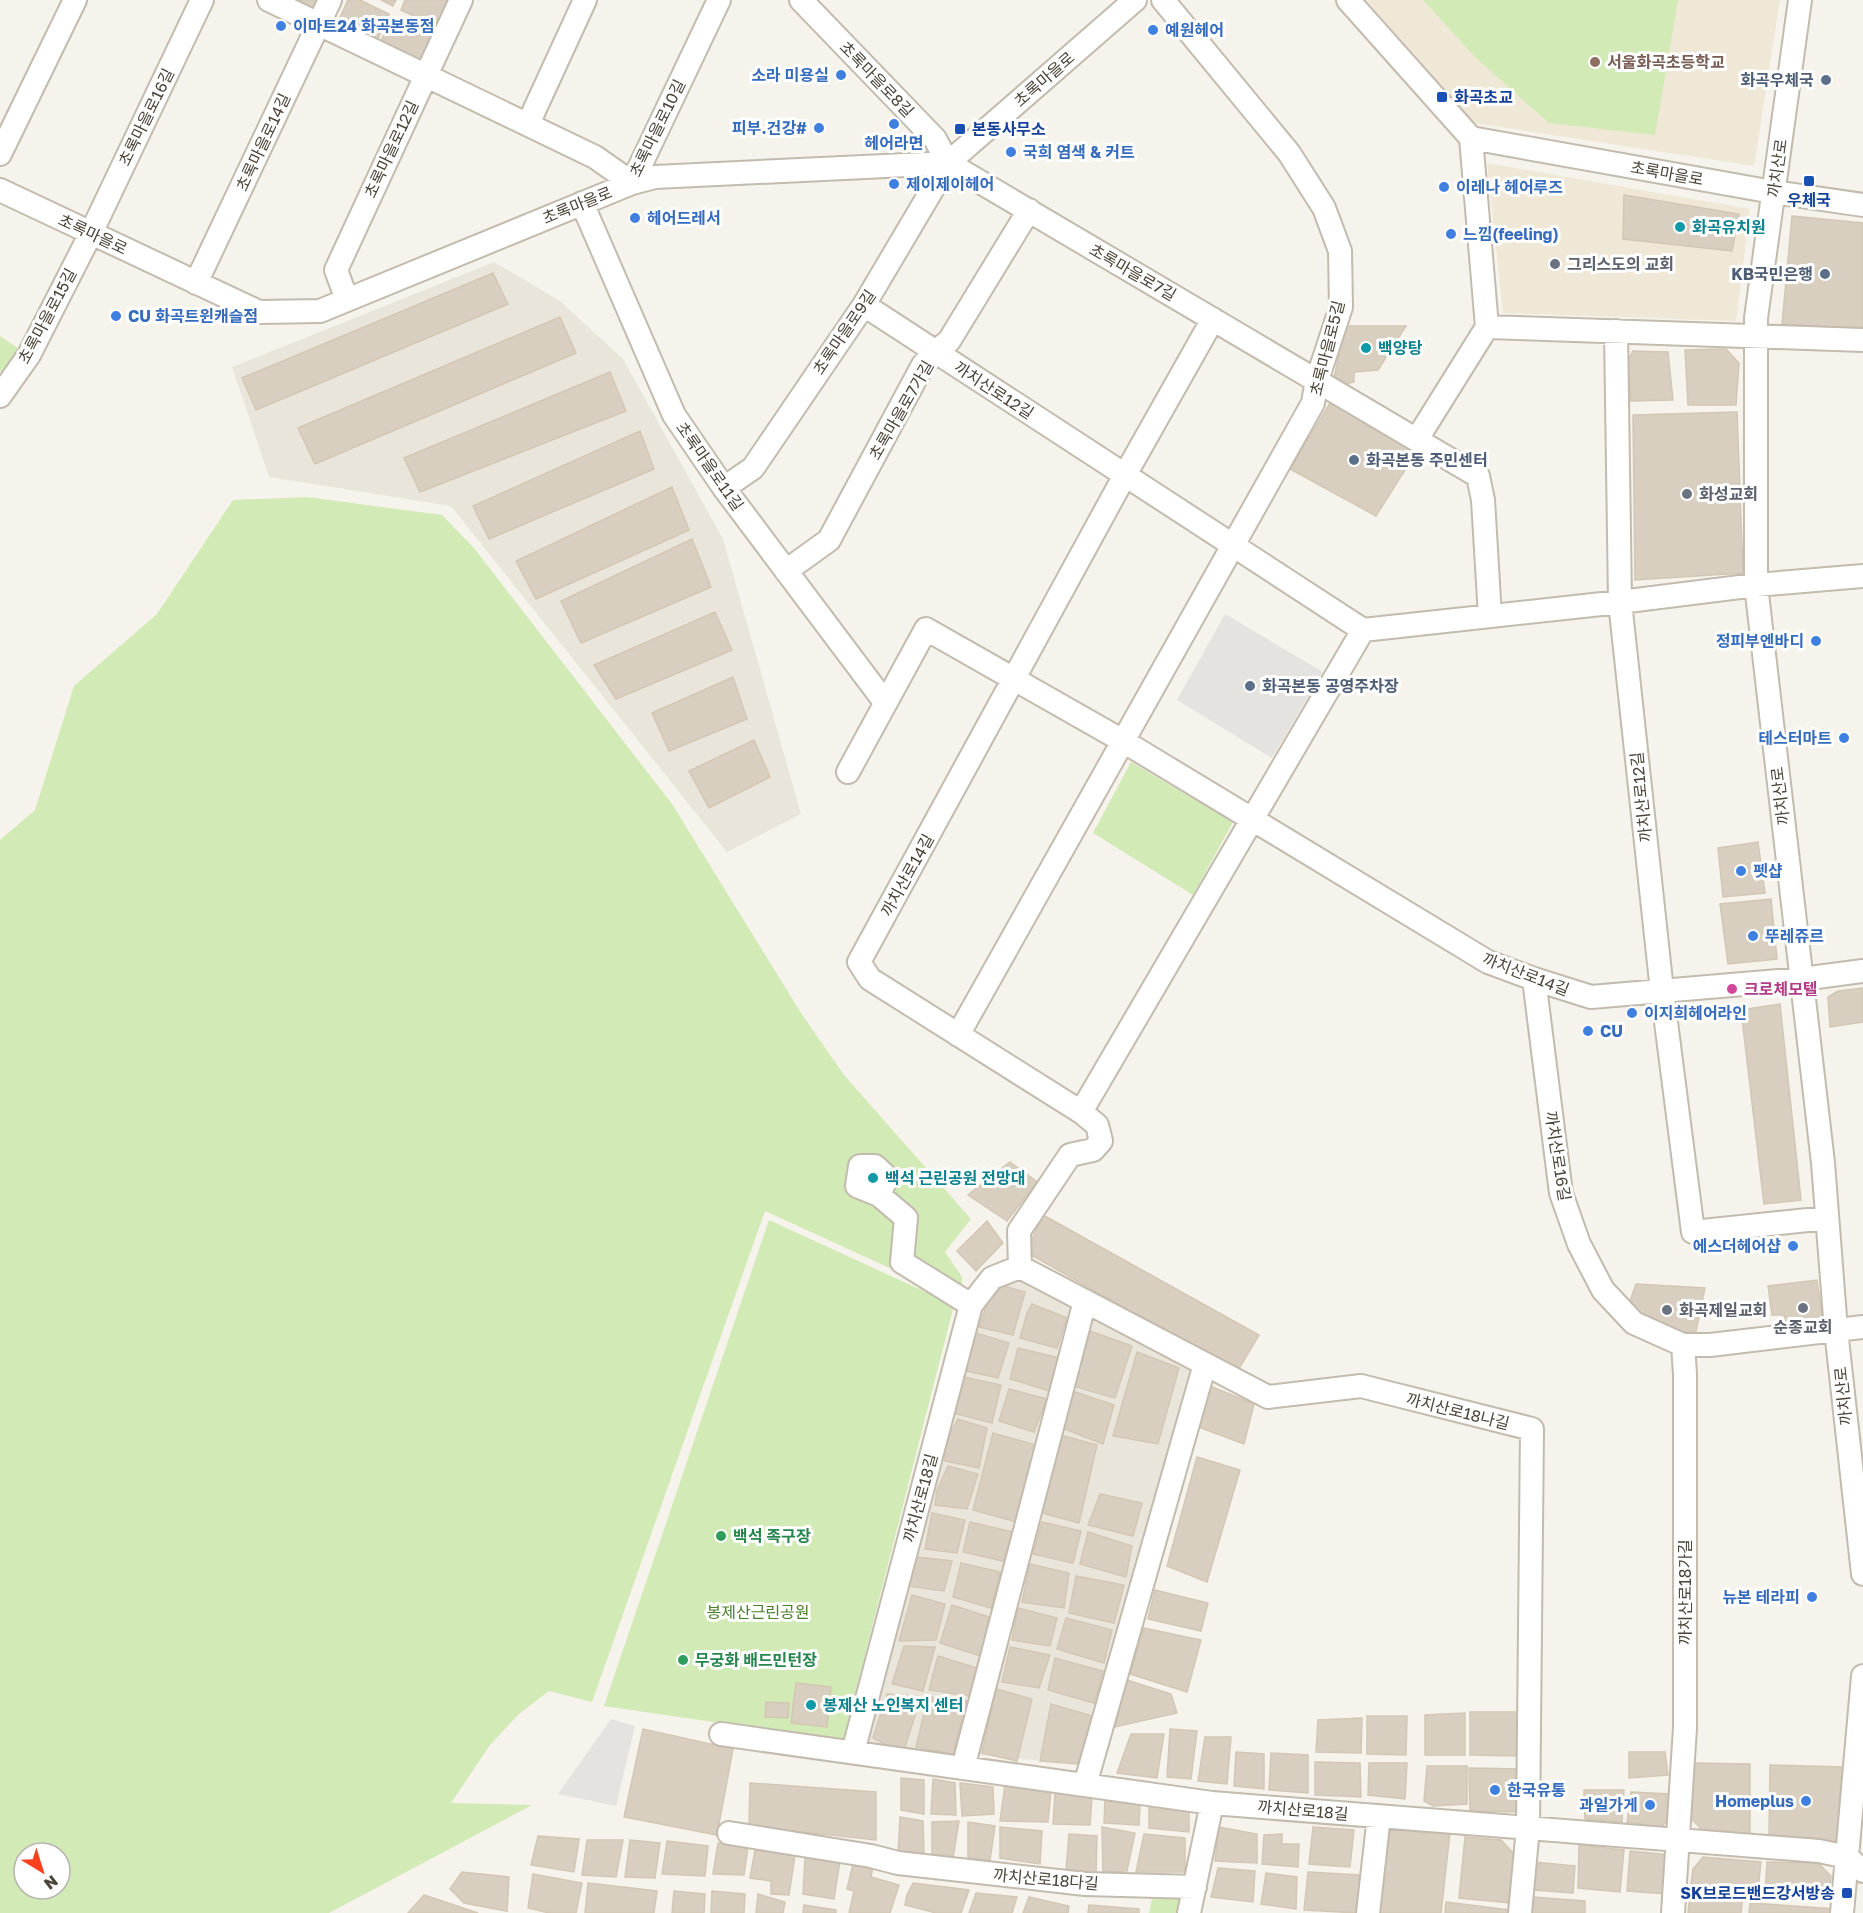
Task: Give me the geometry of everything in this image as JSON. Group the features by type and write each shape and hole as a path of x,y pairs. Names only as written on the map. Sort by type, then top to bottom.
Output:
{"street":[{"path":"0,154 75,0"},
{"name":"초록마을로16길","path":"91,233 202,0"},
{"name":"초록마을로10길","path":"269,0 595,157 632,183 719,0"},
{"name":"초록마을로14길","path":"196,283 330,0"},
{"name":"초록마을로12길","path":"347,300 336,270 461,0"},
{"path":"528,124 585,0"},
{"name":"초록마을로8길","path":"801,0 935,139 948,163"},
{"name":"초록마을로","path":"0,190 259,312 320,311 582,203 632,183 655,177 948,163 1135,0"},
{"name":"초록마을로5길","path":"1123,741 1313,403 1317,380 1341,307 1340,251 1324,208 1289,153 1163,0"},
{"path":"1348,0 1471,138 1487,327 1417,440"},
{"name":"까치산로","path":"1800,0 1756,318 1756,585 1823,1163 1836,1330 1863,1574"},
{"name":"초록마을로","path":"1471,138 1773,192 1863,205"},
{"name":"초록마을로7길","path":"948,163 1317,380"},
{"name":"초록마을로9길","path":"724,488 753,468 864,305 948,163"},
{"name":"초록마을로11길","path":"582,203 674,415 724,488 884,702"},
{"name":"초록마을로7가길","path":"786,571 829,540 923,366 949,341 1029,210"},
{"name":"초록마을로15길","path":"0,396 29,355 91,233"},
{"name":"까치산로12길","path":"864,305 1362,630"},
{"path":"1014,679 1213,319"},
{"path":"1487,327 1863,340"},
{"name":"까치산로12길","path":"1616,331 1620,602 1662,991"},
{"path":"1317,380 1478,476 1483,500 1490,616"},
{"path":"1081,1112 1362,630 1756,585 1863,576"},
{"name":"까치산로14길","path":"848,772 926,628 1123,741 1488,962 1534,979 1591,997 1802,979 1863,971"},
{"name":"까치산로14길","path":"1014,679 859,962 870,979 1081,1112 1097,1125 1101,1141 1093,1150 1070,1155 1019,1231 1020,1267"},
{"path":"958,1035 1123,741"},
{"name":"까치산로16길","path":"1534,979 1561,1193 1579,1244 1603,1290 1634,1323 1683,1345 1710,1345 1863,1327"},
{"path":"1662,991 1693,1232 1827,1218"},
{"path":"879,1195 906,1218 902,1262 971,1305"},
{"name":"까치산로18나길","path":"1020,1267 1268,1398 1361,1386 1532,1429 1528,1828"},
{"name":"까치산로18길","path":"854,1752 971,1305 992,1278 1020,1267"},
{"path":"963,1768 1085,1301"},
{"name":"까치산로18가길","path":"1679,1840 1685,1728 1685,1374 1683,1345"},
{"path":"1085,1785 1205,1364"},
{"path":"1842,1913 1855,1864 1863,1676"},
{"name":"까치산로18길","path":"721,1734 1212,1803 1819,1851 1855,1864"},
{"path":"1190,1913 1212,1803"},
{"path":"1368,1913 1379,1816"},
{"path":"1520,1913 1528,1828"},
{"name":"까치산로18다길","path":"729,1833 871,1856 898,1863 1085,1884 1195,1887"},
{"path":"1673,1913 1679,1840"}],"shaded area":[{"name":"서울화곡초등학교","path":"1366,0 1780,0 1754,166 1474,123"},
{"path":"1487,163 1750,209 1736,321 1503,313"},
{"path":"494,262 560,301 623,359 723,539 801,814 727,852 451,506 269,477 232,367"},
{"name":"화곡본동 공영주차장","path":"1225,614 1323,672 1272,758 1177,700"},
{"path":"1020,1267 1082,1315 953,1754 853,1752 971,1305"},
{"path":"1091,1319 1195,1359 1078,1764 966,1754"},
{"path":"611,1719 635,1726 616,1806 558,1794"}],"green space":[{"path":"1423,0 1678,0 1655,135 1549,123 1476,58"},
{"path":"0,336 19,349 3,372 0,371"},
{"path":"307,497 442,515 474,548 672,804 801,1013 844,1075 971,1219 945,1252 962,1277 962,1287 951,1296 765,1211 592,1702 549,1691 519,1714 490,1745 451,1803 532,1805 329,1913 0,1913 0,840 35,810 74,686 157,614 233,500"},
{"path":"1131,762 1233,822 1193,895 1093,833"},
{"name":"봉제산근린공원","path":"769,1220 954,1305 843,1741 604,1706"},
{"path":"1185,1898 1181,1913 1149,1913 1152,1899"}],"building":[{"path":"295,0 325,0 320,12"},
{"path":"348,0 360,0 389,14 377,41 338,22"},
{"path":"381,0 396,0 393,6"},
{"path":"405,0 448,0 452,2 440,28 401,10"},
{"path":"392,17 432,35 419,62 380,43"},
{"name":"화곡유치원","path":"1624,195 1739,214 1732,251 1623,239"},
{"name":"KB국민은행","path":"1792,216 1863,223 1863,329 1782,324"},
{"path":"493,273 508,304 256,410 242,378"},
{"path":"560,317 576,353 315,464 298,428"},
{"name":"백양탕","path":"1345,326 1406,326 1378,370 1354,372 1354,382 1343,385 1334,378"},
{"path":"1726,349 1739,363 1736,405 1688,405 1685,350"},
{"path":"1633,351 1668,352 1673,400 1631,401 1628,360"},
{"path":"610,372 626,411 420,492 404,458"},
{"name":"화곡본동 주민센터","path":"1330,403 1417,451 1376,516 1290,469"},
{"name":"화성교회","path":"1737,412 1743,573 1635,580 1633,415"},
{"path":"640,431 654,469 489,539 473,506"},
{"path":"672,487 689,530 536,599 516,561"},
{"path":"692,539 711,587 581,643 561,601"},
{"path":"715,612 732,650 616,699 594,665"},
{"path":"733,677 747,719 669,751 652,713"},
{"path":"754,740 770,777 709,808 689,771"},
{"name":"펫샵","path":"1758,842 1765,893 1723,897 1718,848"},
{"path":"1771,899 1777,959 1728,964 1720,904"},
{"path":"1863,988 1863,1022 1830,1027 1828,997 1838,991"},
{"path":"1780,1004 1801,1200 1764,1204 1741,1010"},
{"path":"1010,1162 1037,1182 1007,1221 968,1195"},
{"path":"1043,1215 1259,1335 1237,1372 1026,1252"},
{"path":"987,1221 1003,1243 976,1271 957,1251"},
{"path":"1817,1280 1823,1322 1785,1328 1784,1315 1772,1315 1768,1286"},
{"name":"화곡제일교회","path":"1636,1284 1705,1288 1695,1336 1666,1336 1629,1304"},
{"path":"1004,1286 1025,1292 1013,1335 979,1327 993,1287"},
{"path":"1032,1304 1067,1318 1057,1348 1020,1338"},
{"path":"1087,1330 1132,1346 1115,1398 1073,1386"},
{"path":"976,1333 1009,1343 998,1378 966,1371"},
{"path":"1018,1348 1060,1358 1053,1392 1010,1379"},
{"path":"1137,1352 1179,1368 1158,1444 1113,1436"},
{"path":"964,1377 1001,1385 992,1423 953,1413"},
{"path":"1205,1384 1254,1404 1244,1444 1196,1426"},
{"path":"1009,1389 1047,1399 1034,1432 999,1421"},
{"path":"1072,1391 1114,1405 1103,1444 1062,1428"},
{"path":"958,1419 987,1428 979,1468 945,1461 945,1444"},
{"path":"993,1433 1036,1445 1017,1522 973,1510"},
{"path":"1060,1435 1097,1445 1079,1523 1042,1513"},
{"path":"1197,1457 1240,1470 1207,1582 1167,1566"},
{"path":"948,1466 978,1474 967,1509 935,1505 937,1490"},
{"path":"1100,1494 1142,1503 1133,1536 1088,1525"},
{"path":"932,1513 965,1520 957,1553 925,1549"},
{"path":"970,1522 1013,1532 1003,1561 963,1552"},
{"path":"1042,1522 1081,1531 1073,1563 1033,1554"},
{"path":"1088,1532 1132,1546 1126,1577 1080,1564"},
{"path":"917,1557 952,1561 944,1591 907,1586"},
{"path":"961,1563 1000,1572 991,1608 953,1597"},
{"path":"1030,1564 1069,1573 1064,1608 1022,1602"},
{"path":"1076,1576 1124,1585 1114,1623 1069,1613"},
{"path":"1155,1590 1208,1603 1201,1631 1148,1619"},
{"path":"912,1595 945,1604 936,1640 899,1641"},
{"path":"952,1605 989,1617 981,1656 940,1643"},
{"path":"1018,1608 1057,1618 1050,1646 1012,1640"},
{"path":"1066,1618 1112,1630 1104,1663 1057,1649"},
{"path":"1144,1628 1201,1640 1187,1692 1130,1674"},
{"path":"904,1646 935,1647 923,1691 892,1684"},
{"path":"1010,1647 1050,1655 1039,1688 1002,1682"},
{"path":"938,1656 977,1668 969,1696 929,1690"},
{"path":"1055,1658 1103,1671 1094,1703 1048,1690"},
{"path":"1124,1679 1171,1694 1177,1713 1110,1728"},
{"name":"봉제산 노인복지 센터","path":"796,1683 831,1687 827,1727 791,1723"},
{"path":"996,1689 1032,1699 1017,1761 982,1753"},
{"path":"887,1694 921,1697 904,1750 894,1749 873,1738"},
{"path":"928,1697 967,1701 953,1754 916,1747"},
{"path":"766,1702 789,1703 788,1718 765,1717"},
{"path":"1051,1704 1092,1716 1078,1764 1040,1761"},
{"path":"1470,1712 1522,1712 1519,1756 1470,1755"},
{"path":"1465,1713 1465,1755 1425,1755 1425,1715"},
{"path":"1367,1716 1407,1716 1406,1755 1367,1754"},
{"path":"1362,1718 1361,1753 1316,1752 1318,1720"},
{"path":"643,1729 733,1749 717,1835 624,1817"},
{"path":"1170,1729 1197,1731 1191,1779 1167,1777"},
{"path":"1131,1734 1164,1734 1157,1778 1117,1773"},
{"path":"1205,1737 1231,1737 1227,1784 1198,1781"},
{"path":"1236,1752 1264,1754 1264,1789 1234,1786"},
{"path":"1629,1752 1665,1752 1668,1775 1629,1778"},
{"path":"1271,1753 1308,1755 1308,1793 1269,1790"},
{"path":"1315,1762 1360,1763 1361,1797 1315,1795"},
{"path":"1369,1763 1407,1763 1405,1799 1368,1795"},
{"path":"1694,1763 1750,1764 1750,1836 1703,1831 1690,1817"},
{"name":"Homeplus","path":"1770,1765 1846,1767 1837,1844 1769,1835"},
{"path":"1427,1766 1467,1766 1467,1804 1433,1806 1424,1801"},
{"name":"한국유통","path":"1469,1768 1521,1769 1519,1812 1470,1811"},
{"path":"901,1778 924,1780 924,1814 901,1810"},
{"path":"933,1779 955,1783 956,1815 931,1814"},
{"path":"750,1783 876,1792 876,1840 749,1826"},
{"path":"960,1783 993,1787 994,1814 962,1816"},
{"path":"1005,1785 1051,1790 1048,1822 1000,1821"},
{"path":"1584,1790 1624,1790 1622,1822 1585,1819"},
{"name":"과일가게","path":"1631,1792 1671,1794 1670,1816 1662,1827 1627,1822"},
{"path":"1055,1793 1092,1796 1090,1825 1053,1824"},
{"path":"1105,1799 1140,1804 1139,1825 1104,1823"},
{"path":"1149,1803 1189,1806 1189,1832 1149,1828"},
{"path":"900,1817 923,1821 924,1853 898,1855"},
{"path":"959,1821 953,1858 932,1854 932,1822"},
{"path":"968,1822 995,1826 990,1860 968,1858"},
{"path":"1000,1827 1042,1831 1040,1864 1000,1858"},
{"path":"1102,1827 1135,1833 1127,1871 1103,1872"},
{"path":"1219,1827 1257,1834 1257,1863 1215,1861"},
{"path":"1313,1827 1354,1830 1350,1867 1309,1864"},
{"path":"1393,1828 1450,1833 1441,1913 1375,1913 1383,1838"},
{"path":"1069,1834 1097,1836 1096,1874 1066,1870"},
{"path":"1144,1834 1185,1838 1185,1872 1136,1872"},
{"path":"1282,1834 1282,1844 1299,1844 1298,1867 1262,1864 1264,1835"},
{"path":"538,1836 579,1839 574,1872 531,1865"},
{"path":"1465,1837 1501,1840 1515,1855 1510,1903 1459,1898"},
{"path":"587,1840 623,1840 616,1877 582,1875"},
{"path":"630,1840 660,1843 655,1878 625,1877"},
{"path":"667,1841 708,1846 705,1876 662,1874"},
{"path":"718,1843 748,1847 744,1875 713,1874"},
{"path":"1579,1845 1624,1850 1620,1892 1578,1888"},
{"path":"755,1850 795,1855 789,1895 771,1894 771,1881 750,1878"},
{"path":"1630,1851 1670,1855 1667,1894 1627,1891"},
{"path":"1703,1857 1761,1862 1758,1890 1691,1884 1693,1869"},
{"path":"805,1858 840,1861 834,1899 803,1894"},
{"path":"854,1860 873,1866 871,1877 899,1885 890,1913 849,1913 854,1891 847,1889"},
{"path":"1534,1862 1575,1866 1573,1893 1533,1890"},
{"path":"1767,1862 1818,1863 1831,1876 1829,1899 1765,1895"},
{"path":"1218,1868 1255,1871 1253,1902 1211,1897"},
{"path":"462,1872 509,1877 507,1911 464,1903 450,1889"},
{"path":"1308,1872 1360,1875 1357,1913 1304,1910"},
{"path":"1266,1873 1297,1877 1296,1909 1261,1904"},
{"path":"533,1874 582,1883 576,1913 549,1913 528,1908"},
{"path":"588,1883 657,1891 654,1913 585,1913"},
{"path":"913,1883 969,1890 961,1913 936,1913 905,1905"},
{"path":"674,1891 705,1894 704,1913 672,1913"},
{"path":"712,1891 745,1894 744,1913 711,1913"},
{"path":"976,1893 1017,1897 1012,1913 969,1913"},
{"path":"758,1894 785,1902 783,1913 756,1913"},
{"path":"1690,1894 1743,1896 1741,1913 1688,1913"},
{"path":"424,1895 478,1913 408,1913"},
{"path":"1029,1897 1069,1906 1068,1913 1023,1913"},
{"path":"1533,1897 1585,1901 1585,1913 1532,1913"},
{"path":"1446,1902 1509,1910 1509,1913 1445,1913"},
{"path":"1750,1903 1837,1909 1837,1913 1749,1913"},
{"path":"804,1905 836,1910 836,1913 803,1913"},
{"path":"1089,1905 1139,1909 1139,1913 1088,1913"}],"place":[{"name":"이마트24 화곡본동점","path":"281,26"},
{"name":"예원헤어","path":"1153,30"},
{"name":"서울화곡초등학교","path":"1595,62"},
{"name":"소라 미용실","path":"841,75"},
{"name":"화곡우체국","path":"1826,80"},
{"name":"화곡초교","path":"1442,97"},
{"name":"헤어라면","path":"894,124"},
{"name":"피부.건강#","path":"819,128"},
{"name":"본동사무소","path":"960,129"},
{"name":"국희 염색 & 커트","path":"1011,152"},
{"name":"우체국","path":"1809,181"},
{"name":"제이제이헤어","path":"894,184"},
{"name":"이레나 헤어루즈","path":"1444,187"},
{"name":"헤어드레서","path":"635,218"},
{"name":"화곡유치원","path":"1680,227"},
{"name":"느낌(feeling)","path":"1451,234"},
{"name":"그리스도의 교회","path":"1555,264"},
{"name":"KB국민은행","path":"1825,274"},
{"name":"CU 화곡트윈캐슬점","path":"116,316"},
{"name":"백양탕","path":"1366,348"},
{"name":"화곡본동 주민센터","path":"1354,460"},
{"name":"화성교회","path":"1687,494"},
{"name":"정피부엔바디","path":"1816,641"},
{"name":"화곡본동 공영주차장","path":"1250,686"},
{"name":"테스터마트","path":"1844,738"},
{"name":"펫샵","path":"1741,871"},
{"name":"뚜레쥬르","path":"1753,936"},
{"name":"크로체모텔","path":"1732,989"},
{"name":"이지희헤어라인","path":"1632,1013"},
{"name":"CU","path":"1588,1031"},
{"name":"백석 근린공원 전망대","path":"873,1178"},
{"name":"에스더헤어샵","path":"1793,1246"},
{"name":"순종교회","path":"1803,1308"},
{"name":"화곡제일교회","path":"1667,1310"},
{"name":"백석 족구장","path":"721,1536"},
{"name":"뉴본 테라피","path":"1812,1597"},
{"name":"무궁화 배드민턴장","path":"683,1660"},
{"name":"봉제산 노인복지 센터","path":"811,1705"},
{"name":"한국유통","path":"1495,1790"},
{"name":"Homeplus","path":"1806,1801"},
{"name":"과일가게","path":"1650,1805"},
{"name":"SK브로드밴드강서방송","path":"1847,1893"}]}
